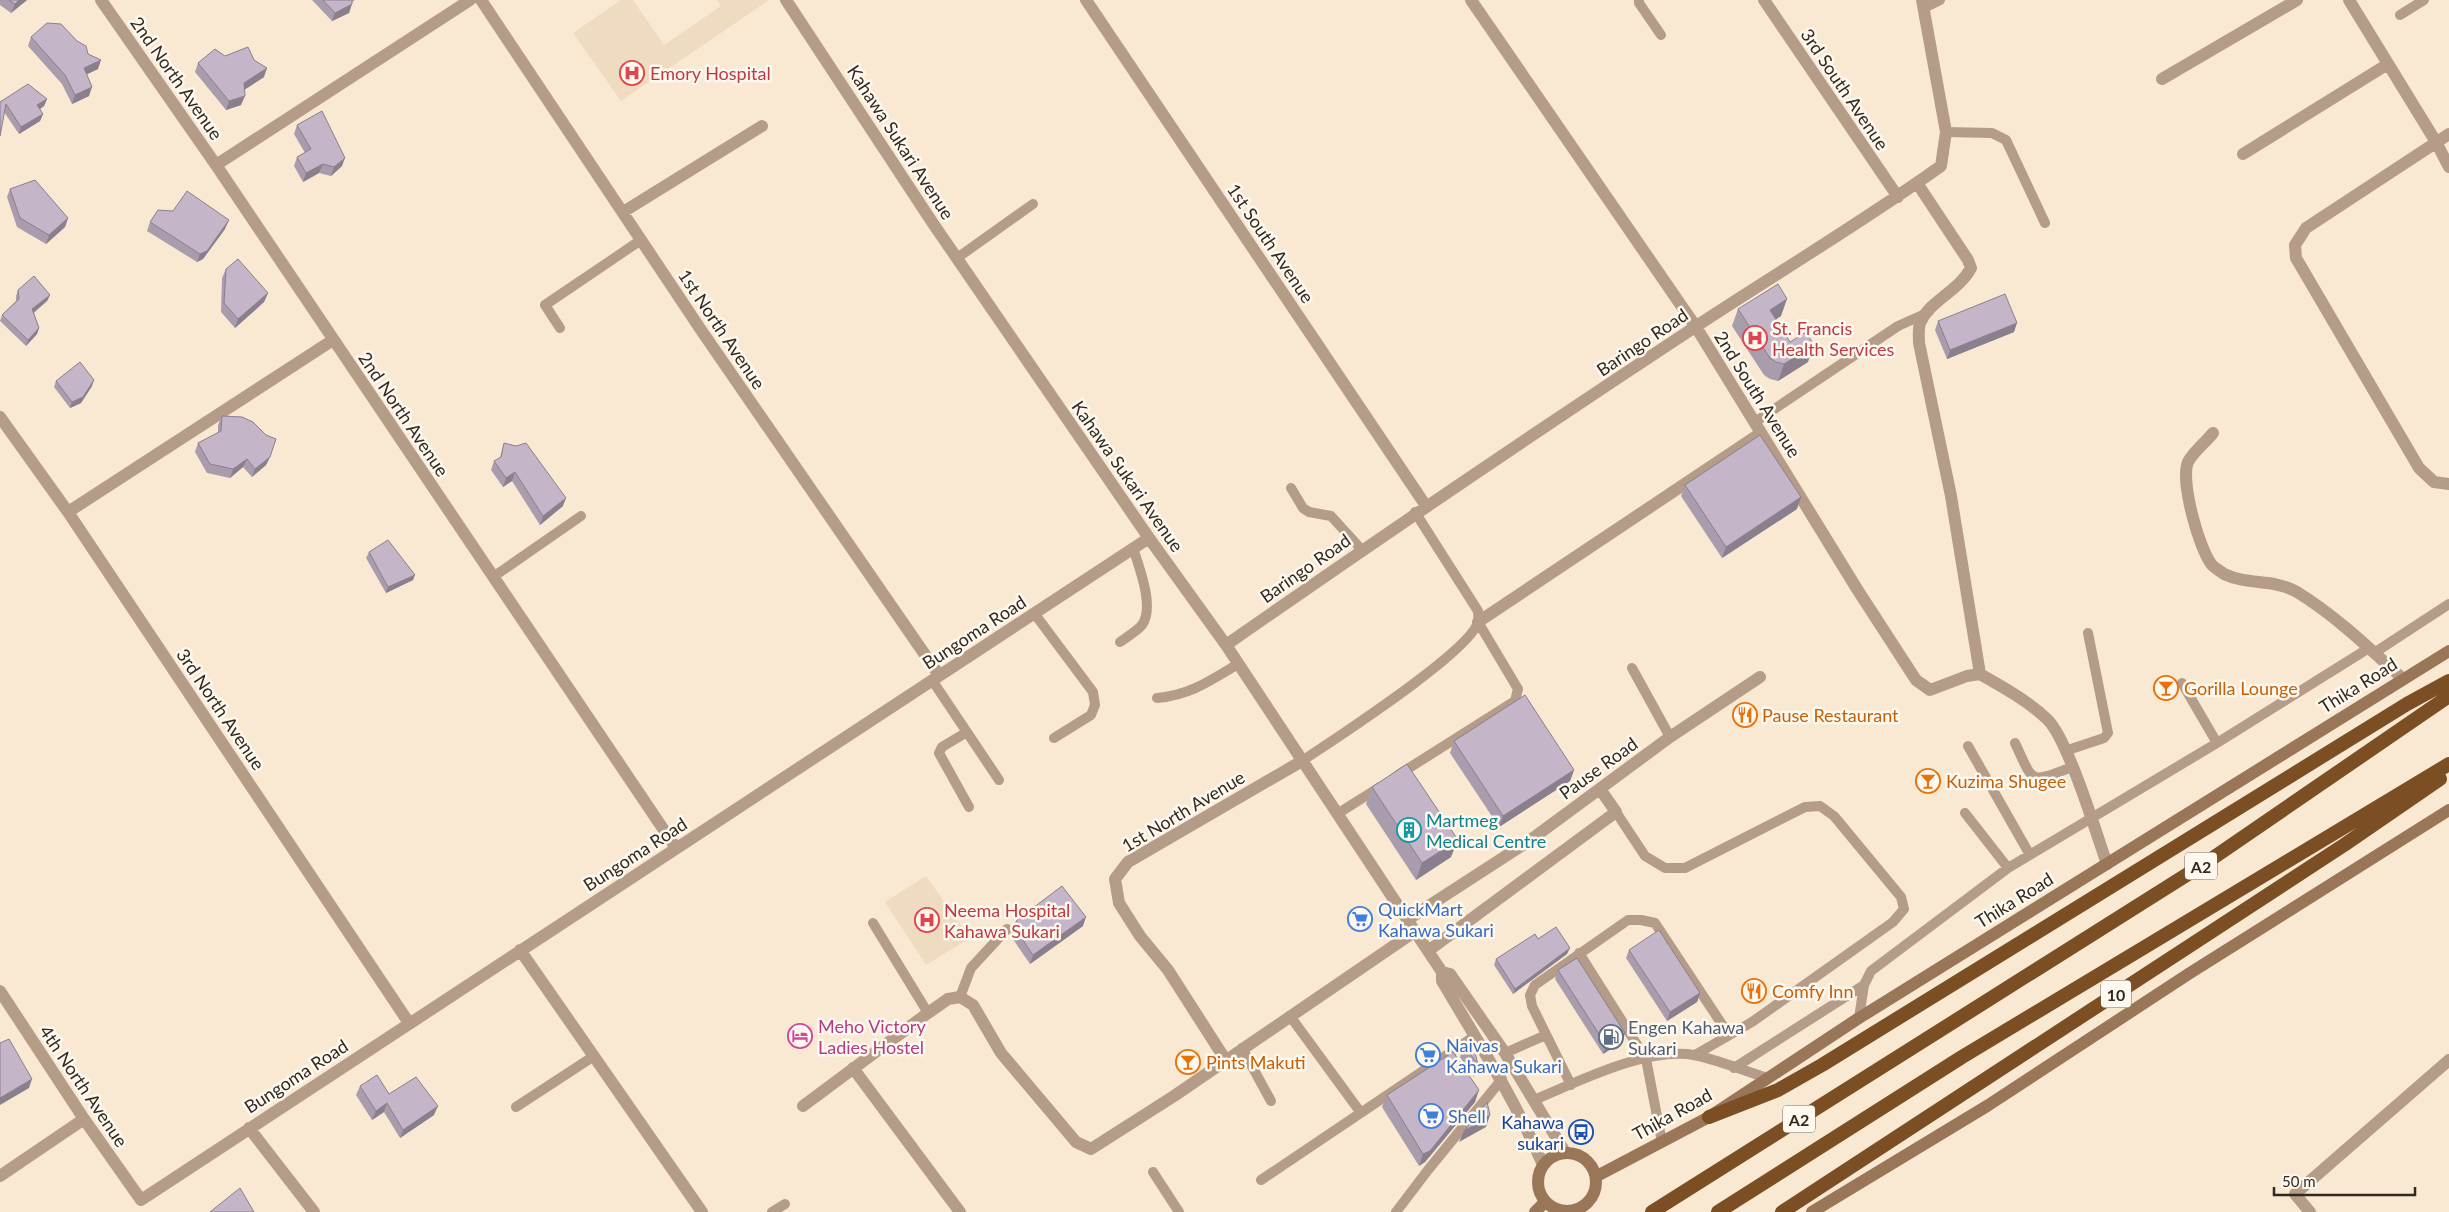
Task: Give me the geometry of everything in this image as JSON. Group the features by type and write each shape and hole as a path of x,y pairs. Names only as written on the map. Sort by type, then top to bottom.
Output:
{"highway":[{"path":"1709,1118 1778,1090 1822,1065 2407,704 2449,681"},
{"name":"A2","path":"1652,1212 2207,862 2449,696"},
{"name":"A2","path":"1718,1212 1962,1057 2449,764"},
{"name":"10","path":"1782,1212 2336,850 2449,773"}],"main road":[{"name":"Thika Road","path":"1597,1176 1709,1118 1859,1018 2449,651"},
{"path":"1812,1212 1987,1106 2190,973 2449,810"},
{"path":"1565,1152 1583,1157 1592,1166 1597,1176 1596,1192 1592,1207 1566,1211 1557,1209 1545,1202 1537,1182 1543,1165 1550,1158 1565,1152"},
{"path":"1535,1212 1545,1202"}],"street":[{"name":"2nd North Avenue","path":"101,0 216,165 676,848"},
{"path":"216,165 470,0"},
{"name":"1st North Avenue","path":"481,0 935,678"},
{"name":"Kahawa Sukari Avenue","path":"786,0 957,258 1149,538 1226,645 1442,972 1442,981 1502,1079 1527,1127 1543,1165"},
{"name":"1st South Avenue","path":"1086,0 1421,509"},
{"name":"2nd South Avenue","path":"1471,0 1696,326 1857,589 1916,680 1930,690 1966,676 1980,674"},
{"name":"3rd South Avenue","path":"1764,0 1898,197"},
{"path":"2162,79 2297,0"},
{"path":"2349,0 2436,142 2449,167"},
{"name":"Baringo Road","path":"1226,645 1421,509 1696,326 1898,197 1941,166 1946,132 1923,4"},
{"path":"2243,154 2388,64"},
{"path":"623,212 762,126"},
{"path":"2449,134 2306,228 2295,245 2296,258 2419,468 2434,482 2449,484"},
{"path":"1917,183 1968,260 1971,268 1965,279 1925,314 1919,325 1919,343 1951,496 1980,674 2011,692 2048,720 2072,767 2107,864"},
{"path":"68,512 333,340"},
{"name":"3rd North Avenue","path":"0,417 68,512 409,1023"},
{"path":"1478,622 1758,428"},
{"path":"2213,433 2188,462 2186,479 2194,520 2204,551 2212,564 2223,573 2240,580 2281,584 2342,624 2403,679"},
{"name":"Bungoma Road","path":"141,1200 1149,538"},
{"name":"Pause Road","path":"1408,920 1529,841 1670,737 1760,677"},
{"name":"1st North Avenue","path":"1225,1059 1168,970 1140,936 1119,903 1115,879 1128,862 1302,761"},
{"path":"1428,951 1616,812 1600,788"},
{"path":"803,1106 928,1012 948,999 960,997 973,1005 1001,1053 1076,1142 1091,1149 1174,1096 1225,1059 1414,932"},
{"path":"520,950 702,1212"},
{"name":"Kahawa Sukari Avenue","path":"1442,972 1450,974 1505,1052 1565,1152"},
{"name":"4th North Avenue","path":"0,991 84,1119 141,1200"},
{"path":"2310,1212 2294,1194 2449,1060"},
{"path":"852,1068 960,1212"},
{"path":"0,1176 84,1119"},
{"path":"248,1128 314,1212"}],"lane":[{"path":"1639,0 1639,3 1660,35"},
{"path":"1923,4 1940,0"},
{"path":"2400,15 2424,0"},
{"path":"1946,132 1992,133 2006,140 2045,223"},
{"path":"957,258 1033,204"},
{"path":"560,328 545,305 641,240"},
{"path":"1758,428 1898,326 1925,314"},
{"path":"1291,488 1303,508 1309,512 1332,516 1362,550"},
{"path":"1302,761 1428,674 1473,632 1478,622 1478,611 1421,509"},
{"path":"493,577 581,516"},
{"path":"1120,642 1141,626 1146,617 1143,578 1133,548"},
{"path":"1859,1018 1864,985 1871,971 2008,868 2449,604"},
{"path":"1034,613 1093,692 1095,705 1091,715 1054,738"},
{"path":"1337,814 1515,701 1518,689 1478,622"},
{"path":"2065,751 2104,738 2108,733 2088,633"},
{"path":"1157,698 1176,696 1192,691 1238,664"},
{"path":"1632,668 1670,737"},
{"path":"935,678 998,780"},
{"path":"2182,683 2217,743"},
{"path":"967,732 942,748 940,753 969,807"},
{"path":"2015,743 2030,776 2035,778 2050,776 2072,767"},
{"path":"1968,746 2030,855"},
{"path":"1616,812 1645,856 1665,868 1685,868 1805,807 1820,806 1834,816 1901,897 1904,909 1892,922 1752,1022 1694,1056"},
{"path":"1965,813 2008,868"},
{"path":"1571,1085 1532,1006 1530,995 1535,985 1628,920 1655,923 1729,1036"},
{"path":"873,923 928,1012"},
{"path":"960,997 971,968 1007,929"},
{"path":"1579,953 1646,1059 1662,1142"},
{"path":"1734,1068 1864,985"},
{"path":"1290,1016 1361,1112"},
{"path":"1505,1052 1546,1035"},
{"path":"1261,1180 1361,1112 1452,1056 1475,1036"},
{"path":"1242,1048 1271,1101"},
{"path":"1534,1100 1620,1065 1664,1055 1694,1056 1767,1078"},
{"path":"516,1107 594,1056"},
{"path":"1396,1212 1482,1100 1502,1079"},
{"path":"1153,1172 1179,1212"},
{"path":"772,1212 784,1204"}],"shaded area":[{"name":"Emory Hospital","path":"621,0 633,0 664,45 721,6 717,0 769,0 621,101 573,33"},
{"name":"Neema Hospital Kahawa Sukari","path":"926,876 970,938 926,965 885,902"}],"building":[{"path":"9,0 19,0 15,4"},
{"path":"323,0 352,0 352,4 335,13"},
{"path":"47,23 61,24 77,41 86,46 88,54 101,60 84,68 92,87 75,95 65,75 31,37"},
{"path":"248,47 254,60 267,68 244,83 245,96 229,101 198,63 215,49 225,56"},
{"path":"28,84 47,99 37,105 43,114 21,127 6,104 0,136 0,102"},
{"path":"322,111 345,158 334,167 323,164 306,173 297,157 311,149 297,125"},
{"path":"35,180 68,218 49,235 20,218 10,189"},
{"path":"187,191 229,220 207,251 200,254 150,222 158,210 173,211"},
{"path":"238,259 268,293 238,319 224,303 226,269"},
{"path":"34,276 50,295 32,309 39,328 28,340 2,315 19,299 18,290"},
{"path":"1778,284 1787,299 1770,310 1790,342 1806,332 1814,345 1784,364 1770,358 1738,309"},
{"path":"2005,294 2017,323 1950,350 1938,321"},
{"path":"80,362 94,380 83,397 72,402 56,381"},
{"path":"222,416 242,417 253,422 266,435 276,439 270,457 255,469 247,459 233,469 210,464 198,443 221,431"},
{"path":"1760,435 1801,497 1726,547 1685,485"},
{"path":"504,443 516,446 526,443 566,498 543,516 515,472 506,478 494,461 501,457"},
{"path":"388,540 415,575 388,587 369,552"},
{"path":"1525,695 1574,770 1503,816 1454,741"},
{"path":"1407,764 1458,840 1422,863 1372,787"},
{"path":"1062,886 1086,917 1033,955 1014,927 1017,920"},
{"path":"1556,927 1570,948 1515,989 1496,959 1535,934 1538,939"},
{"path":"1659,930 1700,993 1670,1012 1629,950"},
{"path":"1577,958 1625,1033 1606,1045 1558,970"},
{"path":"9,1039 32,1079 0,1098 0,1043"},
{"path":"1472,1040 1478,1065 1464,1045"},
{"path":"1453,1052 1479,1090 1430,1151 1423,1154 1387,1095"},
{"path":"377,1075 389,1094 416,1077 438,1106 403,1130 387,1103 376,1111 360,1086"},
{"path":"1487,1102 1490,1115 1464,1131"},
{"path":"240,1188 254,1212 210,1212"}],"place":[{"name":"Emory Hospital","path":"632,73"},
{"name":"St. Francis Health Services","path":"1755,338"},
{"name":"Gorilla Lounge","path":"2166,688"},
{"name":"Pause Restaurant","path":"1745,715"},
{"name":"Kuzima Shugee","path":"1928,781"},
{"name":"Martmeg Medical Centre","path":"1409,830"},
{"name":"QuickMart Kahawa Sukari","path":"1360,919"},
{"name":"Neema Hospital Kahawa Sukari","path":"927,920"},
{"name":"Comfy Inn","path":"1754,991"},
{"name":"Meho Victory Ladies Hostel","path":"800,1036"},
{"name":"Engen Kahawa Sukari","path":"1611,1037"},
{"name":"Naivas Kahawa Sukari","path":"1428,1055"},
{"name":"Pints Makuti","path":"1188,1062"},
{"name":"Shell","path":"1431,1116"},
{"name":"Kahawa sukari","path":"1581,1132"}]}
